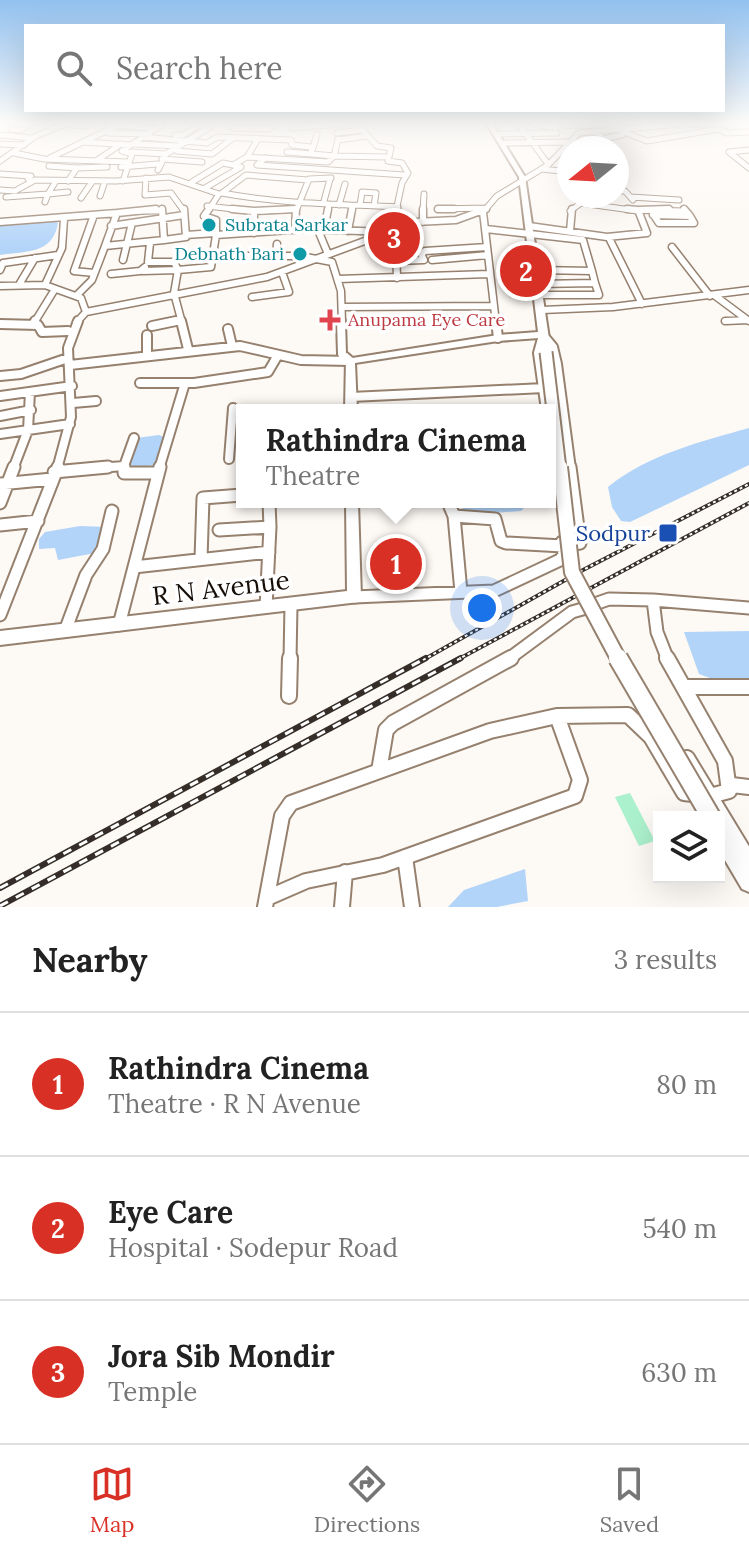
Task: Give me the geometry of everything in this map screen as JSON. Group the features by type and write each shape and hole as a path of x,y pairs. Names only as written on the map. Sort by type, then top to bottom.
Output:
{"main road":[{"path":"514,165 523,182 531,231 552,404"},
{"path":"351,404 350,361 498,338 543,335"},
{"path":"556,437 572,572 586,604 707,811"},
{"path":"352,508 354,597"},
{"name":"R N Avenue","path":"0,638 354,597"},
{"path":"725,841 749,882"}],"street":[{"path":"38,180 49,170 121,165"},
{"path":"123,181 126,165"},
{"path":"157,177 160,165"},
{"path":"145,195 171,193 219,165"},
{"path":"205,188 241,167 234,165"},
{"path":"260,165 332,176"},
{"path":"319,172 326,165"},
{"path":"238,256 330,258 339,250 389,232 408,173 404,165"},
{"path":"394,223 456,220 484,210 497,196 545,166 557,169"},
{"path":"6,197 66,194 77,168"},
{"path":"0,174 31,176 30,181"},
{"path":"111,274 177,274 214,264 216,220 204,216 207,206 248,175 308,180 332,176 405,175"},
{"path":"332,176 321,230 338,279 342,307 342,354 350,361"},
{"path":"0,208 6,197 30,181 92,182 157,177 193,182 220,194 271,202 398,207"},
{"path":"146,178 144,200 151,200 152,209"},
{"path":"295,230 298,201 308,180"},
{"path":"45,202 56,181"},
{"path":"100,196 105,181"},
{"path":"81,198 92,182"},
{"path":"339,205 345,184"},
{"path":"0,190 6,197"},
{"path":"360,205 362,192 376,193 374,206"},
{"path":"171,193 177,203 184,207 186,235"},
{"path":"423,222 424,194"},
{"path":"22,206 26,196"},
{"path":"453,196 455,206"},
{"path":"630,209 631,197 679,200"},
{"path":"0,222 64,219 162,208 177,203"},
{"path":"348,231 353,206 349,205"},
{"path":"207,206 254,211 296,209"},
{"path":"438,209 455,206 484,210"},
{"path":"625,208 652,213 659,223 694,223 684,208 650,207 652,213"},
{"path":"162,208 164,241"},
{"path":"570,231 572,208"},
{"path":"484,210 492,306 498,338"},
{"path":"486,229 644,236 647,233 638,210"},
{"path":"254,211 254,233"},
{"path":"76,296 87,288 117,213"},
{"path":"94,215 74,271 94,273"},
{"path":"111,226 184,215"},
{"path":"45,285 58,255 64,219"},
{"path":"411,222 412,240"},
{"path":"123,260 132,223"},
{"path":"85,241 150,243 186,235 295,230 389,232"},
{"path":"276,258 281,231"},
{"path":"531,231 586,242 599,295 540,295"},
{"path":"389,232 394,240 397,278"},
{"path":"610,240 642,304"},
{"path":"144,275 150,243"},
{"path":"672,247 712,296 749,320"},
{"path":"395,261 424,260 421,254 425,251 488,251"},
{"path":"432,260 488,251"},
{"path":"0,270 3,263 58,255"},
{"path":"20,283 35,258"},
{"path":"0,331 3,324 33,325 42,332 68,331 86,312 282,272 319,258"},
{"path":"148,262 174,262 177,274 174,293 188,349"},
{"path":"537,270 592,271"},
{"path":"252,297 289,292 282,272"},
{"path":"338,279 489,274"},
{"path":"0,286 20,283 45,285 81,298 86,312"},
{"path":"538,284 561,286 595,283"},
{"path":"561,286 565,309"},
{"path":"33,325 55,289"},
{"path":"542,310 642,304 749,290"},
{"path":"739,292 749,302"},
{"path":"342,307 492,306"},
{"path":"152,326 181,320"},
{"path":"725,321 749,320"},
{"path":"228,329 232,346"},
{"path":"0,615 38,521 70,424 73,403 68,331"},
{"path":"147,335 147,355"},
{"path":"543,335 538,353 545,404"},
{"path":"454,516 495,519 501,541 506,543 563,546 580,541 557,364 553,347 543,335"},
{"path":"0,376 69,362 232,346 301,360 350,361"},
{"path":"140,383 185,383 268,372 278,355"},
{"path":"119,625 185,383"},
{"path":"0,396 72,386"},
{"path":"351,397 544,388"},
{"path":"0,503 5,483 28,430 30,392"},
{"path":"73,403 96,401"},
{"path":"229,459 233,408"},
{"path":"0,416 31,410"},
{"path":"0,434 70,424"},
{"path":"229,437 236,438"},
{"path":"134,438 124,473 158,473"},
{"path":"5,483 124,466"},
{"path":"201,559 203,498 236,495"},
{"path":"354,597 506,588 564,555 556,499"},
{"path":"266,607 269,508"},
{"path":"451,508 454,516 461,592"},
{"path":"65,631 86,575 106,541 112,511"},
{"path":"0,525 38,521"},
{"path":"219,530 270,527"},
{"path":"134,567 269,552"},
{"path":"379,771 386,730 393,723 514,656 572,612 609,599 749,608"},
{"path":"266,903 282,816 291,803 490,731 557,716 628,715 651,737 684,793 710,796 729,791 732,785 701,713 660,644 653,600"},
{"path":"289,696 291,605"},
{"path":"592,605 749,860"},
{"path":"686,687 749,687"},
{"path":"266,903 306,881 405,857 575,796 580,780 557,716"},
{"path":"732,785 749,787"},
{"path":"405,857 412,907"},
{"path":"342,907 345,872"}],"green space":[{"path":"630,793 653,842 639,846 615,797"}],"water":[{"path":"54,220 58,223 55,233 45,246 0,255 0,226"},
{"path":"749,428 749,465 630,522 621,521 612,507 608,487 658,458"},
{"path":"159,435 166,438 159,465 130,467 128,451 136,438"},
{"path":"462,508 524,508 521,511 480,514 463,511"},
{"path":"80,526 106,527 95,553 58,560 55,548 39,549 39,539 45,532"},
{"path":"749,631 749,682 715,680 699,674 684,632"},
{"path":"525,869 528,901 497,907 448,907 464,890"}],"railway":[{"path":"423,660 583,570 749,484"},
{"path":"457,660 749,503"},
{"path":"0,888 426,658"},
{"path":"0,906 461,658"}],"place":[{"name":"Subrata Sarkar","path":"209,225"},
{"name":"Jora Sib Mondir","path":"394,238"},
{"name":"Debnath Bari","path":"300,254"},
{"name":"Eye Care","path":"526,271"},
{"name":"Anupama Eye Care","path":"330,320"},
{"name":"Sodpur","path":"668,533"},
{"name":"Rathindra Cinema","path":"396,564"}]}
